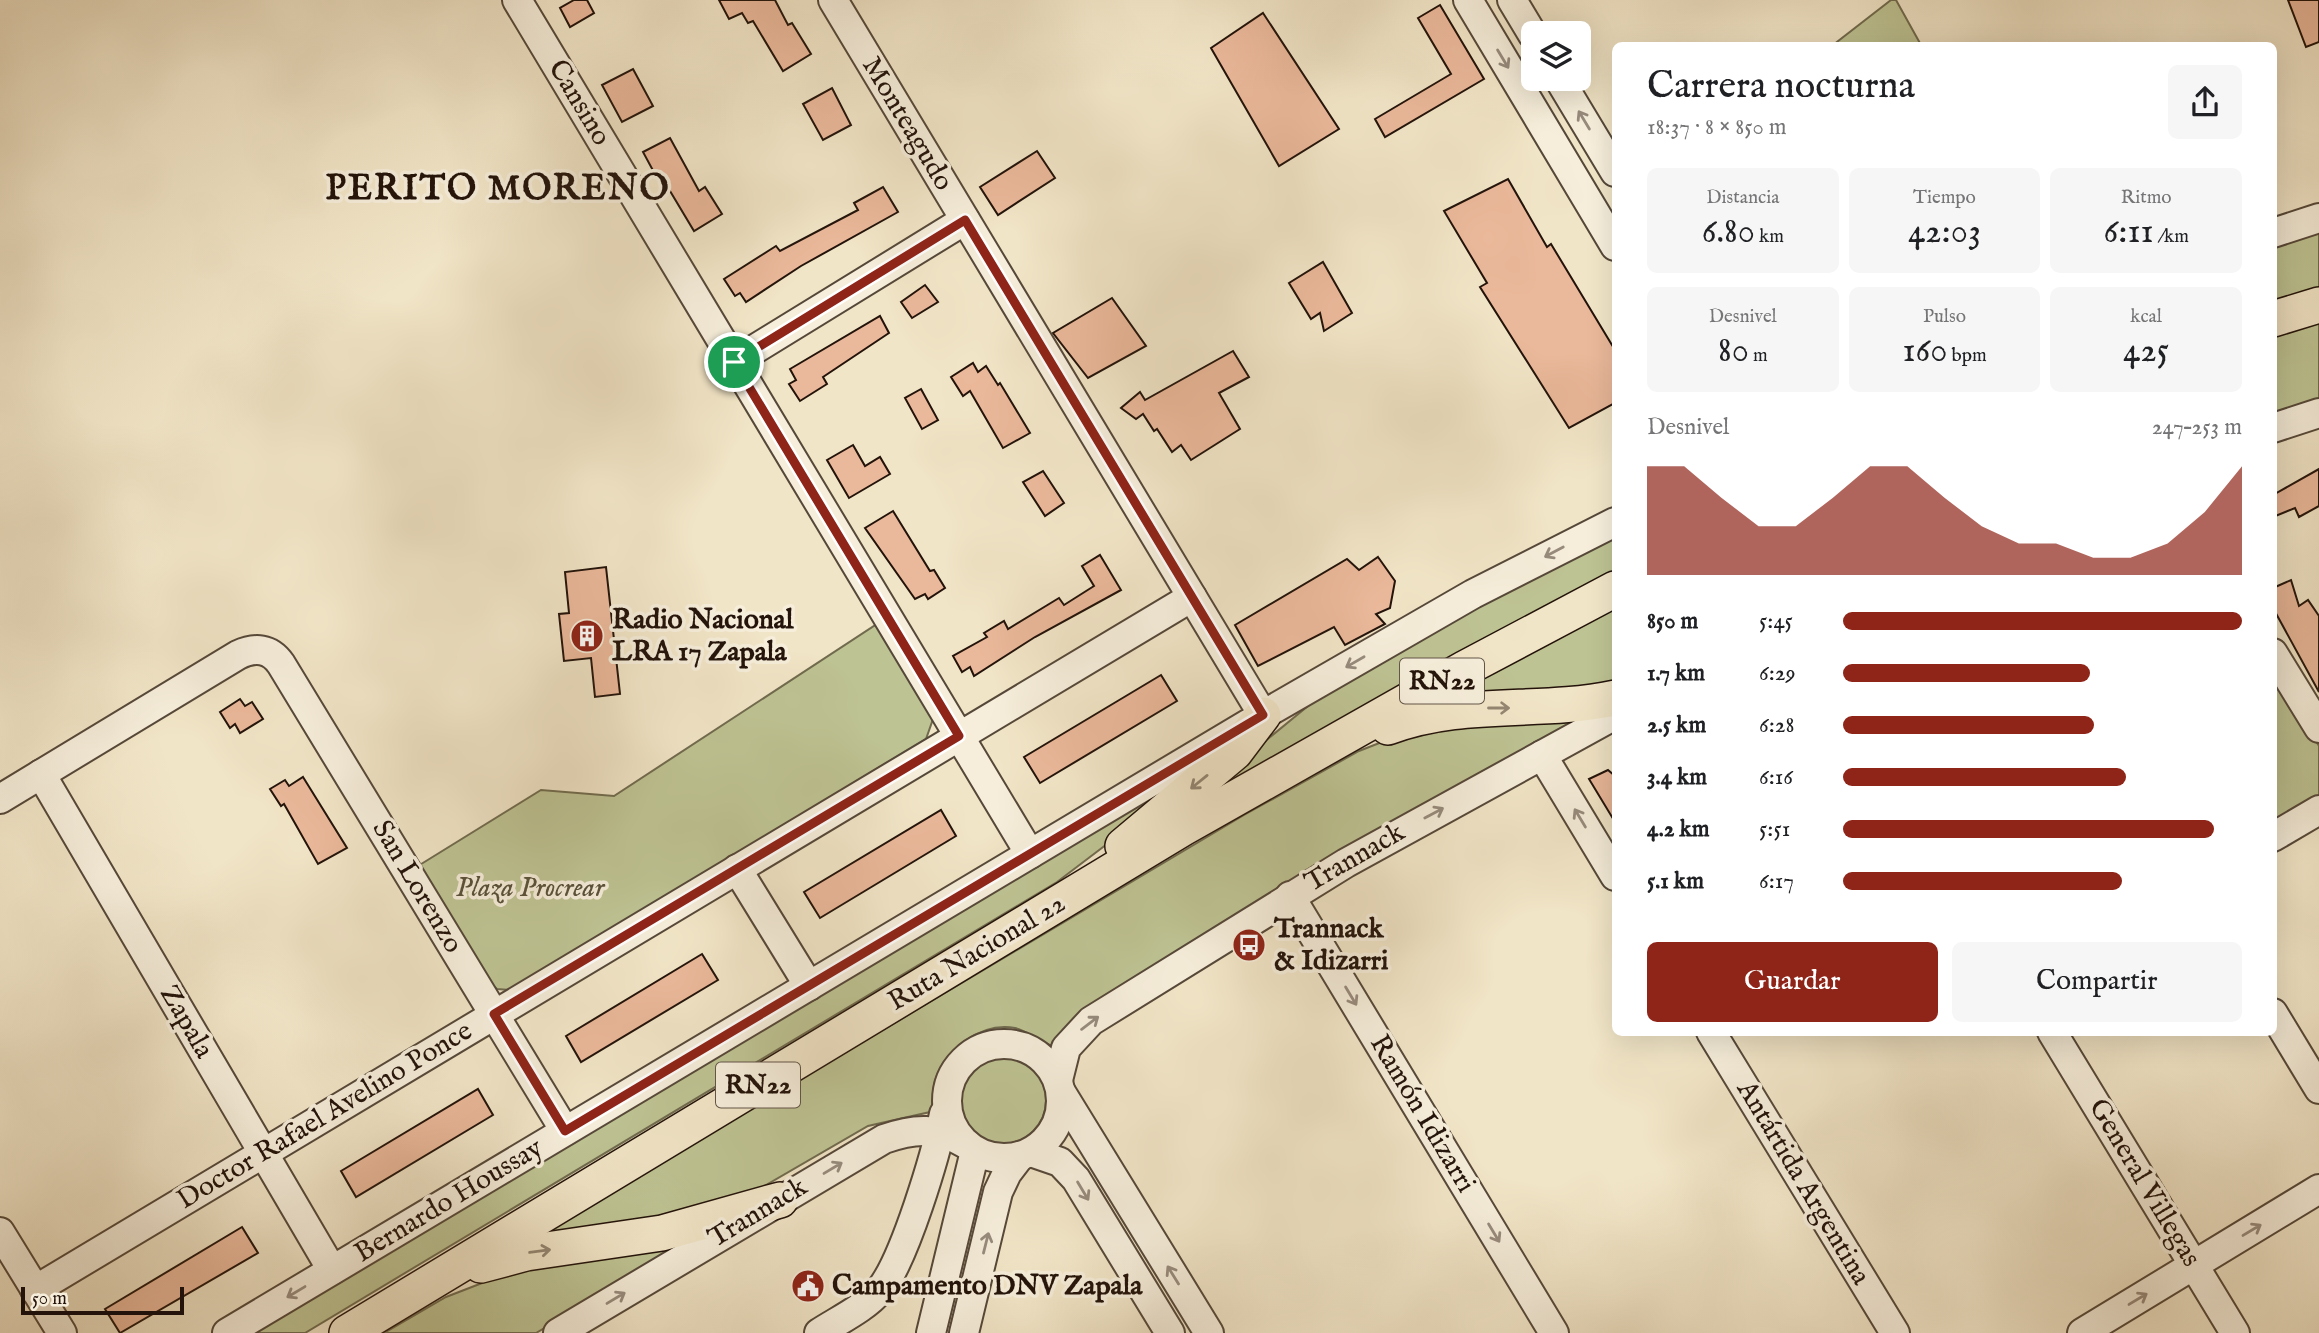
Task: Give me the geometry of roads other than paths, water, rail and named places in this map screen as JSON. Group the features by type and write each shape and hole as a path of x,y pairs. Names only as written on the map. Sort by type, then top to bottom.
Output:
{"main road":[{"path":"2277,316 2319,304"},
{"name":"Ruta Nacional 22","path":"347,1333 1272,777 1464,669 1612,591"},
{"path":"1272,777 1374,733 1424,715 1478,708 1572,706 1612,699"},
{"path":"1088,887 1130,838 1235,752 1263,715"},
{"path":"428,1284 508,1257 650,1236 780,1200"}],"street":[{"name":"Cansino","path":"517,0 1030,854"},
{"name":"Monteagudo","path":"833,0 1263,715"},
{"path":"1468,0 1612,241"},
{"path":"1512,0 1525,21"},
{"path":"1566,91 1612,166 1574,180"},
{"path":"2277,232 2319,218"},
{"path":"734,362 965,220"},
{"path":"2277,427 2319,413"},
{"name":"Bernardo Houssay","path":"227,1333 1263,715 1474,594 1612,524"},
{"name":"Doctor Rafael Avelino Ponce","path":"35,1290 1192,597"},
{"name":"San Lorenzo","path":"41,774 238,655 263,650 271,653 281,664 565,1131"},
{"path":"2277,660 2319,728"},
{"name":"Trannack","path":"558,1333 884,1139 943,1118 970,1148 997,1158 1026,1154 1042,1143 1055,1126 1061,1106 1059,1086 1066,1048 1091,1021 1290,896 1612,717"},
{"path":"1542,755 1612,871"},
{"path":"0,799 41,774"},
{"name":"Zapala","path":"41,774 332,1270"},
{"path":"2277,835 2319,810"},
{"path":"737,869 809,986"},
{"name":"Ramón Idizarri","path":"1290,896 1554,1333"},
{"path":"2277,1020 2319,1089"},
{"name":"Antártida Argentina","path":"1713,1036 1895,1333"},
{"name":"General Villegas","path":"2054,1036 2235,1333"},
{"path":"819,1333 870,1299 888,1278 943,1118 953,1074 962,1060 991,1044 1007,1043 1038,1054 1209,1333"},
{"path":"930,1333 970,1148"},
{"path":"964,1333 998,1192 1007,1173 1026,1154 1060,1162 1076,1179 1170,1333"},
{"path":"2082,1333 2319,1189"},
{"path":"0,1232 62,1333"}],"place":[{"name":"Radio Nacional LRA 17 Zapala","path":"587,636"},
{"name":"Trannack & Idizarri","path":"1249,945"},
{"name":"Campamento DNV Zapala","path":"808,1286"}],"district":[{"name":"PERITO MORENO","path":"498,189"}],"park label":[{"name":"Plaza Procrear","path":"530,888"}]}
